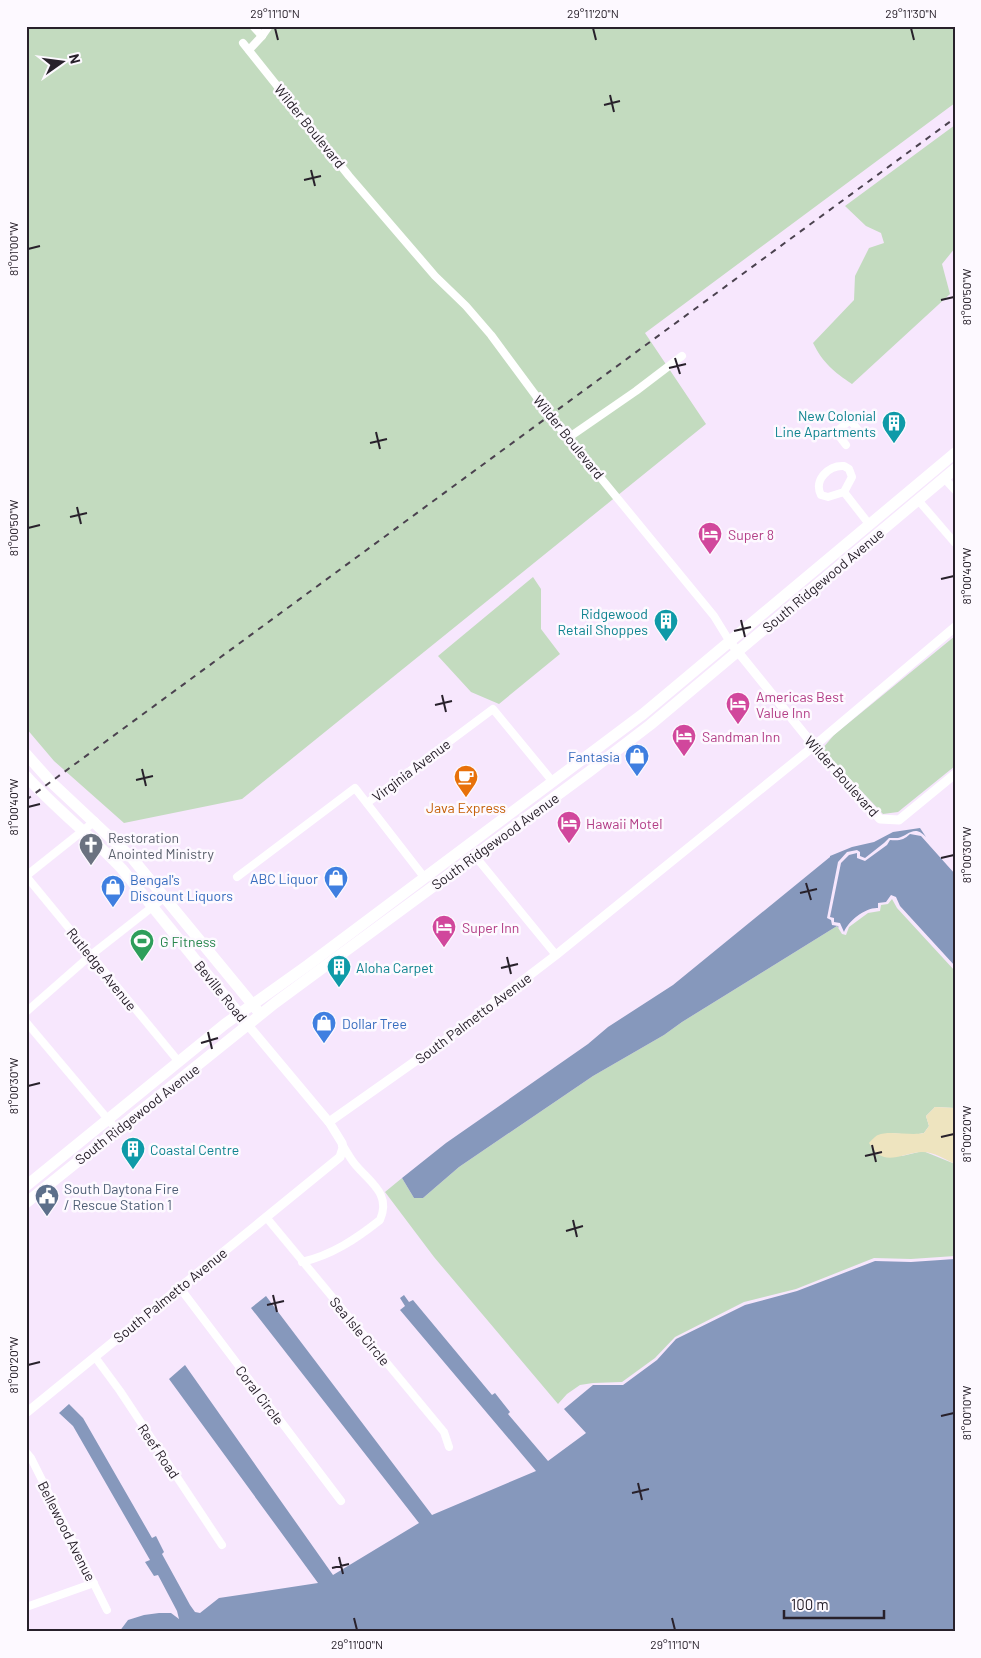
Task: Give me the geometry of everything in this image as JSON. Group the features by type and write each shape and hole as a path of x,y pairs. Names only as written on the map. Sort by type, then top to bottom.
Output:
{"main road":[{"name":"South Ridgewood Avenue","path":"26,1186 240,1014 643,714 955,453"},
{"name":"South Ridgewood Avenue","path":"26,1203 260,1015 650,725 955,469"},
{"name":"Beville Road","path":"26,754 51,782 95,821 132,858 260,1015"},
{"name":"Beville Road","path":"26,776 120,868 248,1025"},
{"path":"539,809 551,792 553,782"},
{"path":"403,909 403,901 420,880"}],"street":[{"path":"252,26 262,36"},
{"path":"249,50 269,26"},
{"name":"Wilder Boulevard","path":"243,43 349,176 435,276 466,306 491,335 568,438 714,616 738,652 814,746 880,819 899,820 955,774"},
{"path":"568,438 636,391 682,356"},
{"path":"846,444 836,432 850,420 863,436"},
{"path":"844,466 849,470 852,477 844,492 828,497 821,494 818,488 819,481 832,468 844,466"},
{"path":"944,478 955,490"},
{"path":"844,492 869,524"},
{"path":"918,500 955,543"},
{"name":"South Palmetto Avenue","path":"330,1122 441,1043 556,955 814,746 955,627"},
{"name":"Virginia Avenue","path":"237,877 355,788 367,803 492,709 553,782"},
{"path":"367,803 420,880"},
{"path":"26,876 95,821"},
{"path":"475,856 556,955"},
{"name":"Rutledge Avenue","path":"26,876 179,1062"},
{"path":"26,1012 91,955 165,897"},
{"path":"26,1022 109,1118 117,1130"},
{"name":"Beville Road","path":"248,1025 330,1122"},
{"path":"302,1262 331,1253 345,1245 380,1220 382,1214 383,1198 370,1180 354,1164 330,1122"},
{"name":"South Palmetto Avenue","path":"26,1413 340,1157 343,1146"},
{"name":"Sea Isle Circle","path":"266,1217 444,1432 449,1446"},
{"name":"Coral Circle","path":"180,1288 341,1501"},
{"name":"Reef Road","path":"95,1357 120,1391 222,1545"},
{"name":"Bellewood Avenue","path":"26,1452 31,1458 107,1610"},
{"path":"26,1605 29,1606 94,1583"}],"green space":[{"path":"26,26 955,26 955,103 645,333 706,424 242,799 124,823 54,761 26,728"},
{"path":"955,125 955,248 942,264 950,294 852,384 829,366 813,343 854,300 855,276 869,248 884,243 881,233 866,226 845,206"},
{"path":"533,577 541,589 541,629 560,654 499,704 471,692 438,656"},
{"path":"955,636 955,766 898,812 883,814 822,749 834,735"},
{"path":"892,899 897,908 955,971 955,1108 935,1107 926,1116 929,1126 924,1133 913,1135 891,1133 902,1156 923,1151 955,1164 955,1256 911,1259 874,1258 796,1289 744,1302 675,1337 655,1358 622,1382 580,1385 567,1394 558,1404 434,1257 385,1192 402,1178 414,1198 423,1198 459,1167 593,1076 664,1035 837,926 842,934 846,935 849,927 868,913 880,911 881,905 888,904"}],"sand":[{"path":"935,1107 955,1108 955,1164 925,1152 892,1158 880,1155 874,1151 869,1143 878,1135 924,1133 929,1126 926,1116"}],"water":[{"path":"920,828 926,837 922,833 915,831 902,837 889,838 865,858 860,856 860,852 857,850 847,852 838,862 827,918 831,920 832,925 838,926 839,928 837,926 664,1035 593,1076 459,1167 423,1198 414,1198 402,1178 446,1143 588,1044 608,1027 673,985 830,856 852,847 874,842 893,832"},
{"path":"910,834 921,836 955,874 955,966 900,906 896,897 891,895 886,902 878,903 878,908 868,910 849,923 844,932 840,923 834,922 834,918 830,917 841,863 849,855 857,853 857,858 865,861 887,845 890,840 901,840"},
{"path":"955,1259 955,1632 119,1632 128,1620 144,1615 171,1613 179,1619 177,1611 158,1575 154,1576 145,1562 150,1560 73,1426 59,1413 69,1404 83,1418 152,1538 156,1536 164,1552 162,1554 195,1612 200,1613 219,1598 318,1583 169,1379 185,1365 333,1575 419,1523 251,1308 266,1296 432,1515 536,1471 400,1310 405,1306 400,1298 404,1295 409,1302 413,1300 492,1395 495,1393 510,1412 508,1414 548,1461 586,1433 564,1409 593,1385 623,1385 657,1360 676,1339 745,1305 797,1291 875,1261 911,1262"}],"railway":[{"path":"26,800 955,118"}],"place":[{"name":"New Colonial Line Apartments","path":"894,444"},
{"name":"Super 8","path":"710,555"},
{"name":"Ridgewood Retail Shoppes","path":"666,642"},
{"name":"Americas Best Value Inn","path":"738,725"},
{"name":"Sandman Inn","path":"684,757"},
{"name":"Fantasia","path":"637,777"},
{"name":"Java Express","path":"466,798"},
{"name":"Hawaii Motel","path":"569,844"},
{"name":"Restoration Anointed Ministry","path":"91,866"},
{"name":"ABC Liquor","path":"336,899"},
{"name":"Bengal's Discount Liquors","path":"113,908"},
{"name":"Super Inn","path":"444,948"},
{"name":"G Fitness","path":"142,962"},
{"name":"Aloha Carpet","path":"339,988"},
{"name":"Dollar Tree","path":"324,1044"},
{"name":"Coastal Centre","path":"133,1170"},
{"name":"South Daytona Fire / Rescue Station 1","path":"47,1217"}]}
